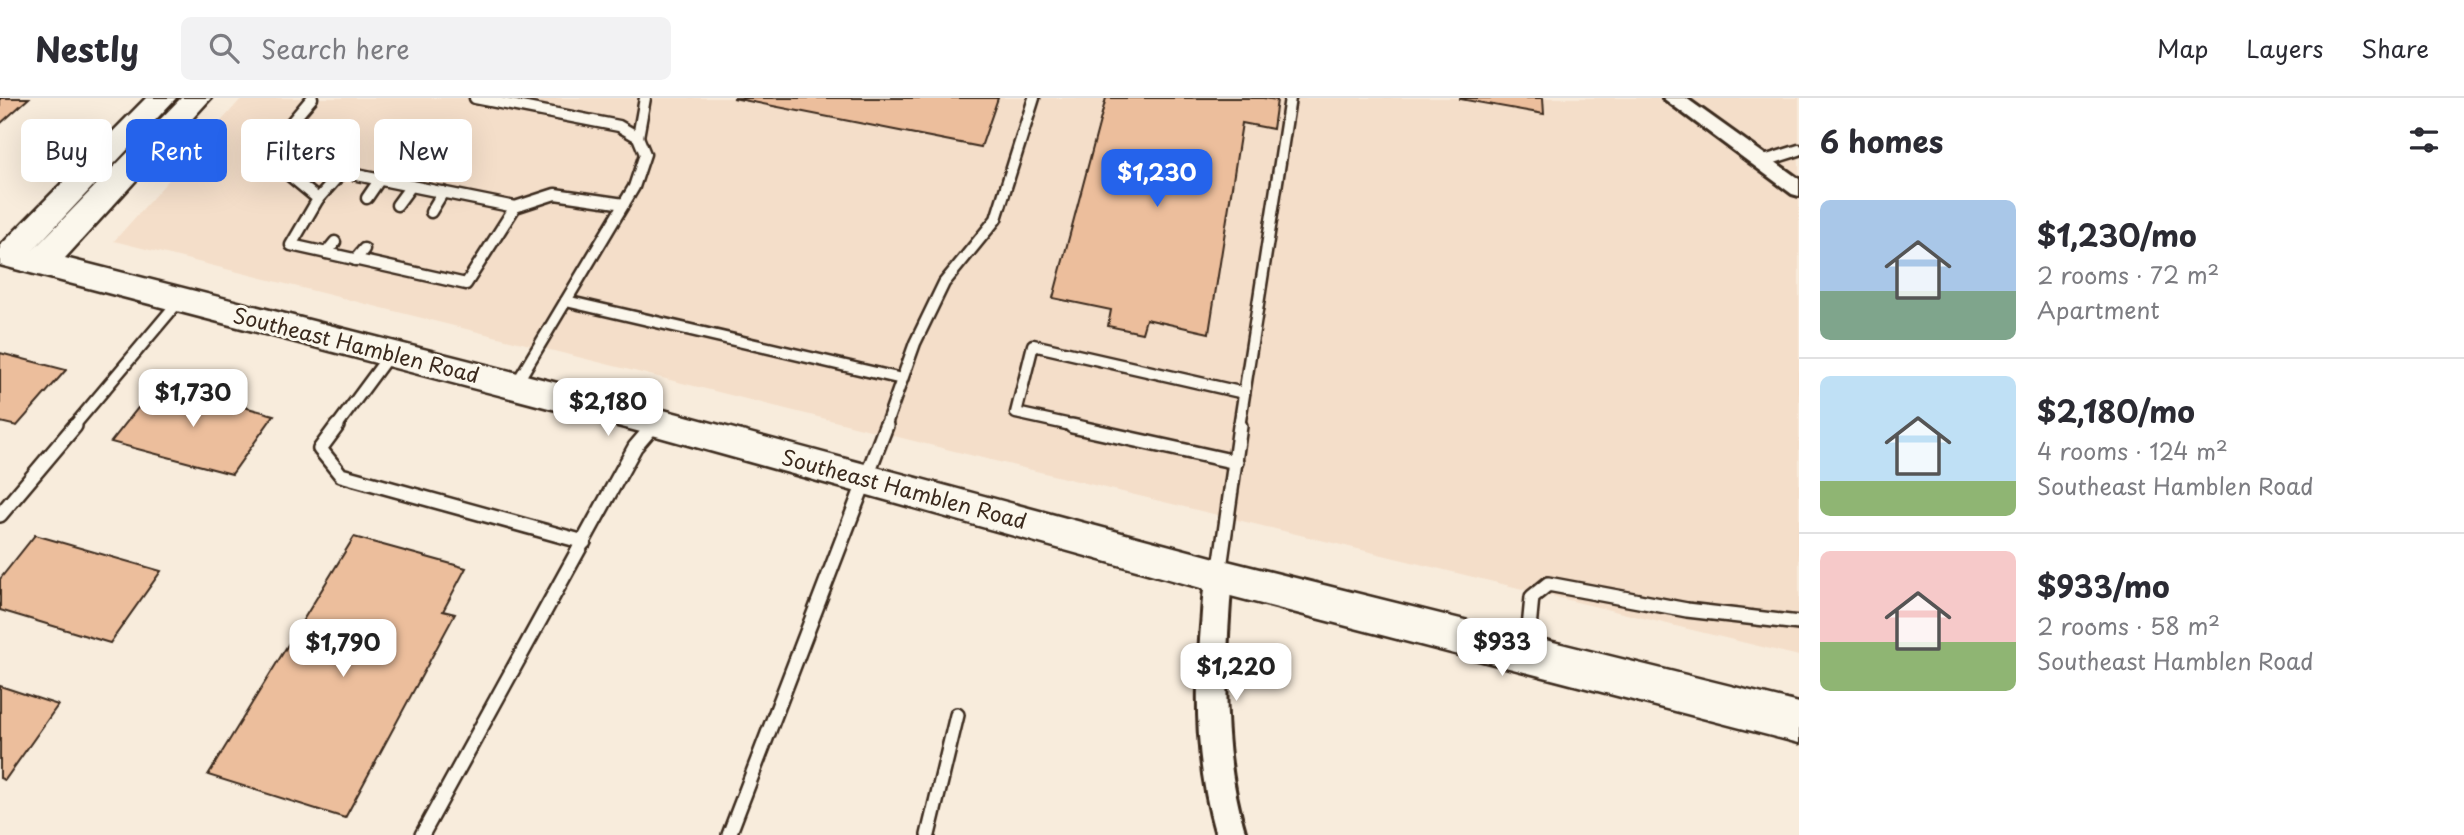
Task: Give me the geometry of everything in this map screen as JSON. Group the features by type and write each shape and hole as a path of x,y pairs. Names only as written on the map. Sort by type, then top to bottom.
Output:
{"main road":[{"path":"12,257 162,98"},
{"path":"12,257 197,98"},
{"name":"Southeast Hamblen Road","path":"12,257 656,422 1219,576 1799,723"}],"street":[{"path":"1673,98 1799,190"},
{"path":"1219,576 1210,680 1214,764 1231,835"}],"lane":[{"path":"312,98 274,143 272,161 318,199"},
{"path":"475,98 619,126 638,137"},
{"path":"515,386 634,187 645,154 638,137 646,98"},
{"path":"729,835 866,481 915,343 944,282 996,219 1034,98"},
{"path":"1219,576 1244,393 1290,98"},
{"path":"1761,162 1799,150"},
{"path":"374,179 342,172 318,199 291,246 466,284 515,206"},
{"path":"367,198 379,182"},
{"path":"390,182 515,206 555,194 624,204"},
{"path":"397,205 411,186"},
{"path":"431,212 443,192"},
{"path":"326,253 335,242"},
{"path":"355,260 364,249"},
{"path":"392,268 400,257"},
{"path":"0,515 179,301"},
{"path":"566,301 902,379"},
{"path":"1236,462 1016,413 1033,345 1244,393"},
{"path":"390,354 320,449 341,475 583,542"},
{"path":"422,835 635,447 656,422"},
{"path":"1526,653 1532,597 1548,584 1687,610 1799,623"},
{"path":"928,835 957,715"}],"shaded area":[{"path":"242,98 1799,98 1799,656 966,454 114,241 167,182 227,182 227,119 223,119"}],"building":[{"path":"0,98 29,98 0,124"},
{"path":"733,98 998,98 981,147"},
{"path":"1106,98 1277,100 1273,129 1242,123 1209,333 1146,319 1142,333 1108,326 1111,310 1053,298"},
{"path":"1543,98 1544,114 1460,99"},
{"path":"0,353 66,370 17,426 0,422"},
{"path":"157,384 274,415 232,474 111,442"},
{"path":"35,535 161,571 110,643 0,610 0,579"},
{"path":"354,537 466,568 443,611 455,614 345,818 208,775"},
{"path":"0,686 58,705 5,780 0,778"}]}
